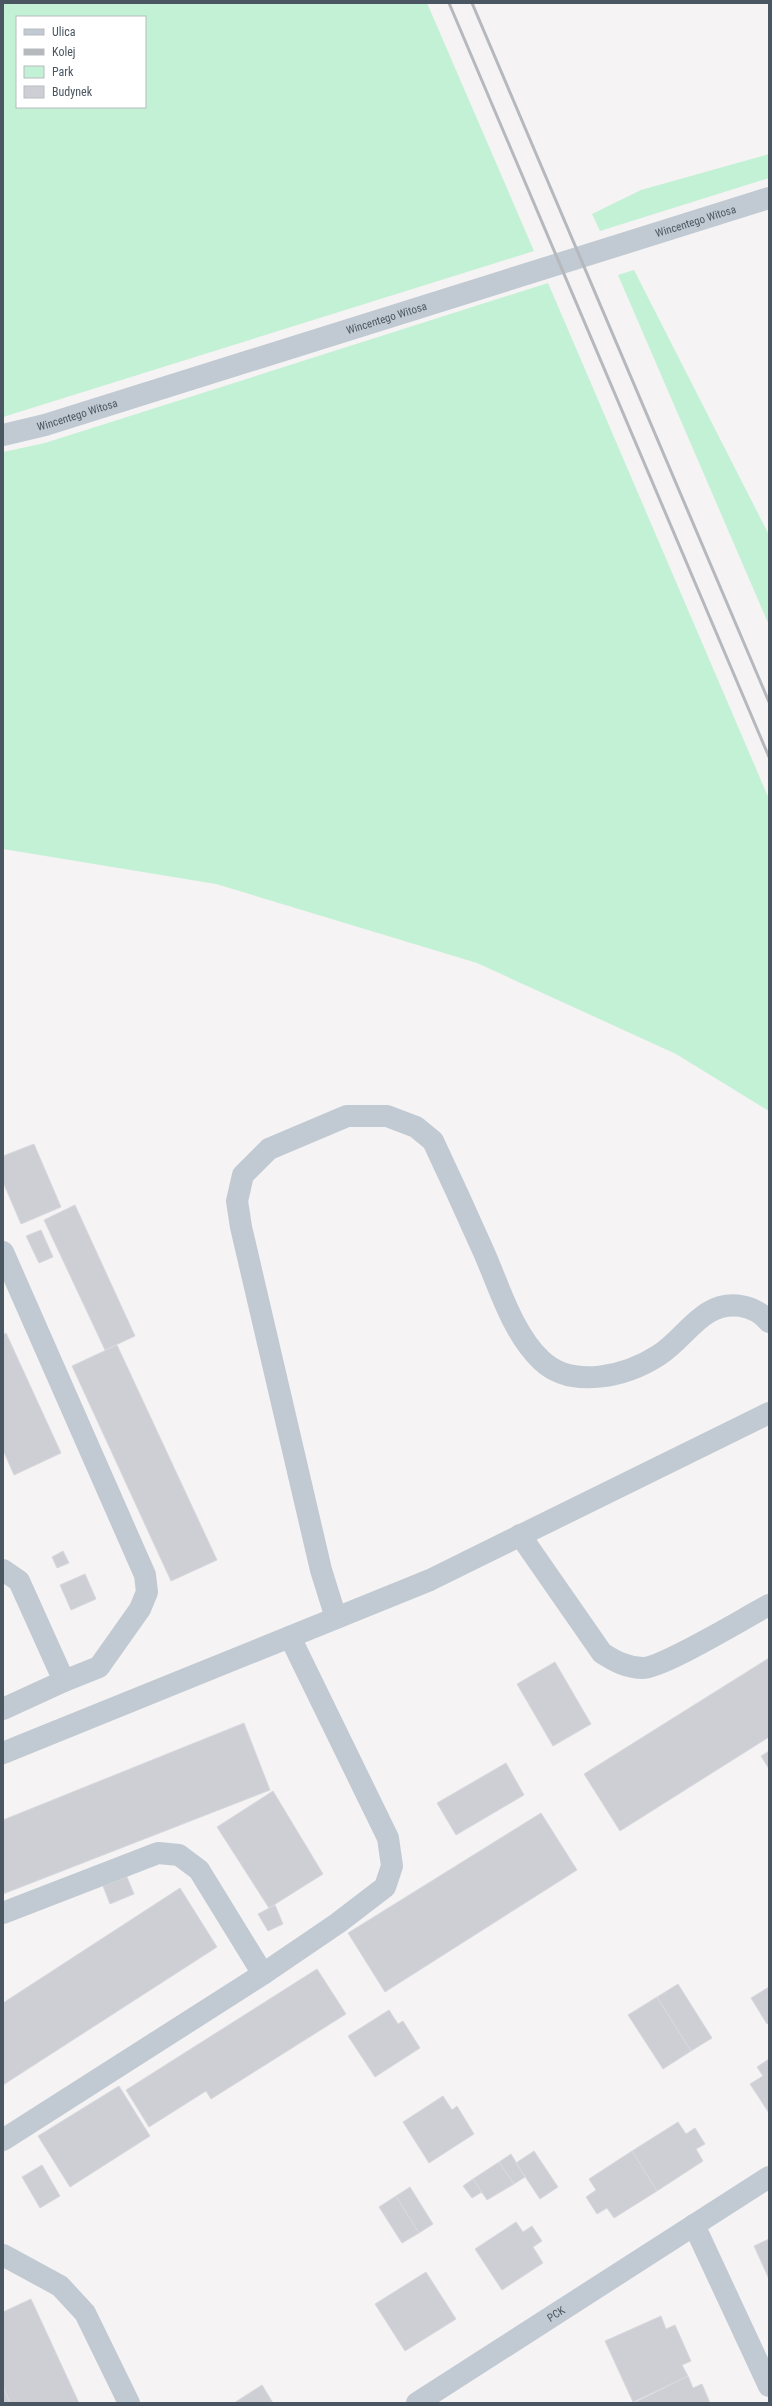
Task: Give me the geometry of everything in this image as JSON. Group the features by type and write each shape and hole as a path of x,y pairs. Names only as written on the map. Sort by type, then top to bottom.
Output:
{"street":[{"name":"Wincentego Witosa","path":"3,435 45,425 769,198"},
{"path":"336,1618 321,1570 241,1227 237,1201 243,1175 269,1149 347,1116 387,1116 416,1127 433,1141 518,1330 542,1360 571,1376 602,1377 634,1368 658,1356 672,1345 698,1319 713,1309 731,1305 750,1308 765,1317 769,1322"},
{"path":"3,1252 9,1280 145,1575 147,1592 140,1609 99,1667 64,1681 3,1709"},
{"path":"3,1753 430,1580 769,1413"},
{"path":"520,1535 602,1653 621,1665 644,1668 666,1661 769,1605"},
{"path":"3,1570 19,1581 64,1681"},
{"path":"3,2140 263,1974 338,1922 385,1887 392,1866 388,1838 290,1636"},
{"path":"3,1913 158,1853 179,1855 198,1870 263,1974"},
{"name":"PCK","path":"417,2403 769,2177"},
{"path":"694,2225 769,2386"},
{"path":"3,2255 60,2286 85,2312 129,2403"}],"green space":[{"path":"3,3 427,3 534,251 3,417"},
{"path":"769,154 769,178 600,231 592,214 641,190"},
{"path":"634,270 769,535 769,625 618,275"},
{"path":"548,283 769,799 769,1111 676,1054 477,963 216,884 3,849 3,452 45,443"}],"building":[{"path":"34,1144 61,1207 21,1224 3,1182 3,1156"},
{"path":"75,1205 135,1336 105,1350 44,1220"},
{"path":"41,1230 53,1257 39,1263 26,1236"},
{"path":"6,1333 61,1453 14,1475 3,1450 3,1335"},
{"path":"117,1345 217,1560 171,1581 72,1366"},
{"path":"63,1551 69,1563 57,1568 52,1557"},
{"path":"85,1574 96,1599 71,1610 60,1585"},
{"path":"769,1658 769,1737 620,1831 584,1774"},
{"path":"555,1662 591,1724 553,1746 517,1684"},
{"path":"244,1723 270,1790 3,1894 3,1820"},
{"path":"769,1751 769,1769 761,1756"},
{"path":"506,1763 524,1795 456,1835 437,1803"},
{"path":"273,1791 323,1874 269,1908 217,1827"},
{"path":"541,1813 577,1870 385,1992 348,1933"},
{"path":"127,1877 134,1894 110,1904 103,1886"},
{"path":"180,1888 217,1947 3,2085 3,2003"},
{"path":"275,1905 283,1924 268,1931 258,1914"},
{"path":"317,1969 346,2014 211,2099 206,2091 149,2127 126,2090"},
{"path":"678,1984 712,2038 691,2051 657,1997"},
{"path":"769,1987 769,2023 767,2024 751,1998"},
{"path":"657,1997 691,2051 663,2069 628,2015"},
{"path":"389,2010 398,2024 403,2021 420,2048 375,2077 348,2036"},
{"path":"769,2059 769,2113 750,2084 763,2076 757,2067"},
{"path":"119,2086 150,2136 70,2187 38,2136"},
{"path":"443,2096 452,2110 457,2106 474,2134 429,2163 403,2122"},
{"path":"678,2122 686,2134 695,2128 705,2144 696,2149 703,2161 657,2191 632,2151"},
{"path":"534,2151 558,2187 540,2199 516,2163"},
{"path":"632,2151 657,2191 614,2218 607,2208 597,2214 586,2197 596,2190 589,2179"},
{"path":"511,2154 525,2177 514,2184 499,2162"},
{"path":"499,2162 514,2184 487,2200 473,2179"},
{"path":"42,2165 60,2196 40,2208 22,2177"},
{"path":"473,2179 482,2192 472,2198 463,2186"},
{"path":"410,2187 433,2224 419,2233 396,2196"},
{"path":"396,2196 419,2233 402,2243 379,2207"},
{"path":"516,2222 523,2232 532,2226 542,2241 533,2247 543,2263 502,2290 475,2249"},
{"path":"769,2239 769,2279 754,2246"},
{"path":"426,2272 456,2319 405,2351 375,2304"},
{"path":"31,2299 79,2403 10,2403 3,2387 3,2312"},
{"path":"661,2316 666,2329 675,2325 691,2361 682,2365 688,2376 633,2402 605,2341"},
{"path":"688,2376 693,2388 702,2384 710,2403 634,2403"},
{"path":"262,2385 273,2403 234,2403"},
{"path":"3,2387 10,2403 3,2403"}],"railway":[{"path":"449,3 769,757"},
{"path":"472,3 769,702"}]}
